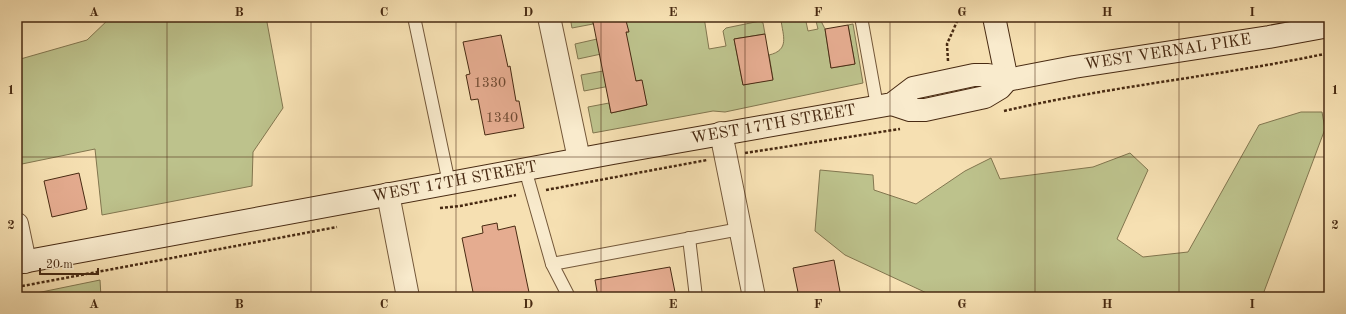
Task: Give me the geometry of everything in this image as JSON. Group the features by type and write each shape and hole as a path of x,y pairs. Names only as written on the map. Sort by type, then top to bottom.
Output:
{"main road":[{"path":"549,17 579,159"},
{"path":"994,17 1007,80"},
{"name":"WEST VERNAL PIKE","path":"1007,80 1329,26"},
{"name":"WEST 17TH STREET","path":"21,262 579,159 885,105 913,88 980,75 988,75 1007,80"},
{"path":"721,134 754,297"},
{"path":"388,194 408,297"},
{"path":"17,224 21,262"}],"lane":[{"path":"414,17 449,183"},
{"path":"861,17 885,105"},
{"path":"526,169 552,264 569,297"},
{"path":"552,264 740,229"},
{"path":"689,238 696,297"}],"path":[{"path":"948,63 947,44 959,17"},
{"path":"1002,112 1078,96 1329,53"},
{"path":"744,154 903,129"},
{"path":"434,208 460,206 708,160"},
{"path":"17,287 343,226"}],"green space":[{"path":"111,17 266,17 283,108 253,152 252,186 102,215 95,149 17,165 17,60 87,40"},
{"path":"570,17 598,17 592,19 593,24 572,28"},
{"path":"625,17 704,17 709,49 726,46 723,31 726,28 760,21 763,23 765,34 734,39 743,85 773,79 769,55 776,53 783,46 784,37 781,20 784,17 805,17 808,31 818,29 815,17 837,17 821,21 825,29 831,68 855,64 848,25 853,24 863,83 725,112 713,111 593,133 588,107 609,103 611,113 647,105 641,80 584,91 581,75 603,71 604,74 629,48 578,59 575,44 628,32"},
{"path":"1301,112 1322,112 1325,129 1262,297 932,297 931,295 845,255 815,231 820,170 873,175 874,190 916,204 965,171 991,158 1000,179 1093,167 1130,153 1148,170 1117,239 1143,257 1188,252 1259,125"},
{"path":"100,280 101,297 17,297"}],"building":[{"path":"592,17 625,17 629,32 626,32 636,81 642,80 647,105 611,113"},
{"path":"848,25 855,64 831,68 825,29"},
{"path":"765,34 773,80 743,85 734,39"},
{"path":"501,35 508,67 510,66 516,101 519,101 524,128 485,135 478,99 471,100 466,75 470,74 463,42"},
{"path":"79,173 87,209 52,217 44,181"},
{"path":"497,223 498,230 515,226 530,297 474,297 462,238 483,233 482,226"},
{"path":"834,260 841,297 799,297 793,268"},
{"path":"670,267 676,297 598,297 595,280"}]}
